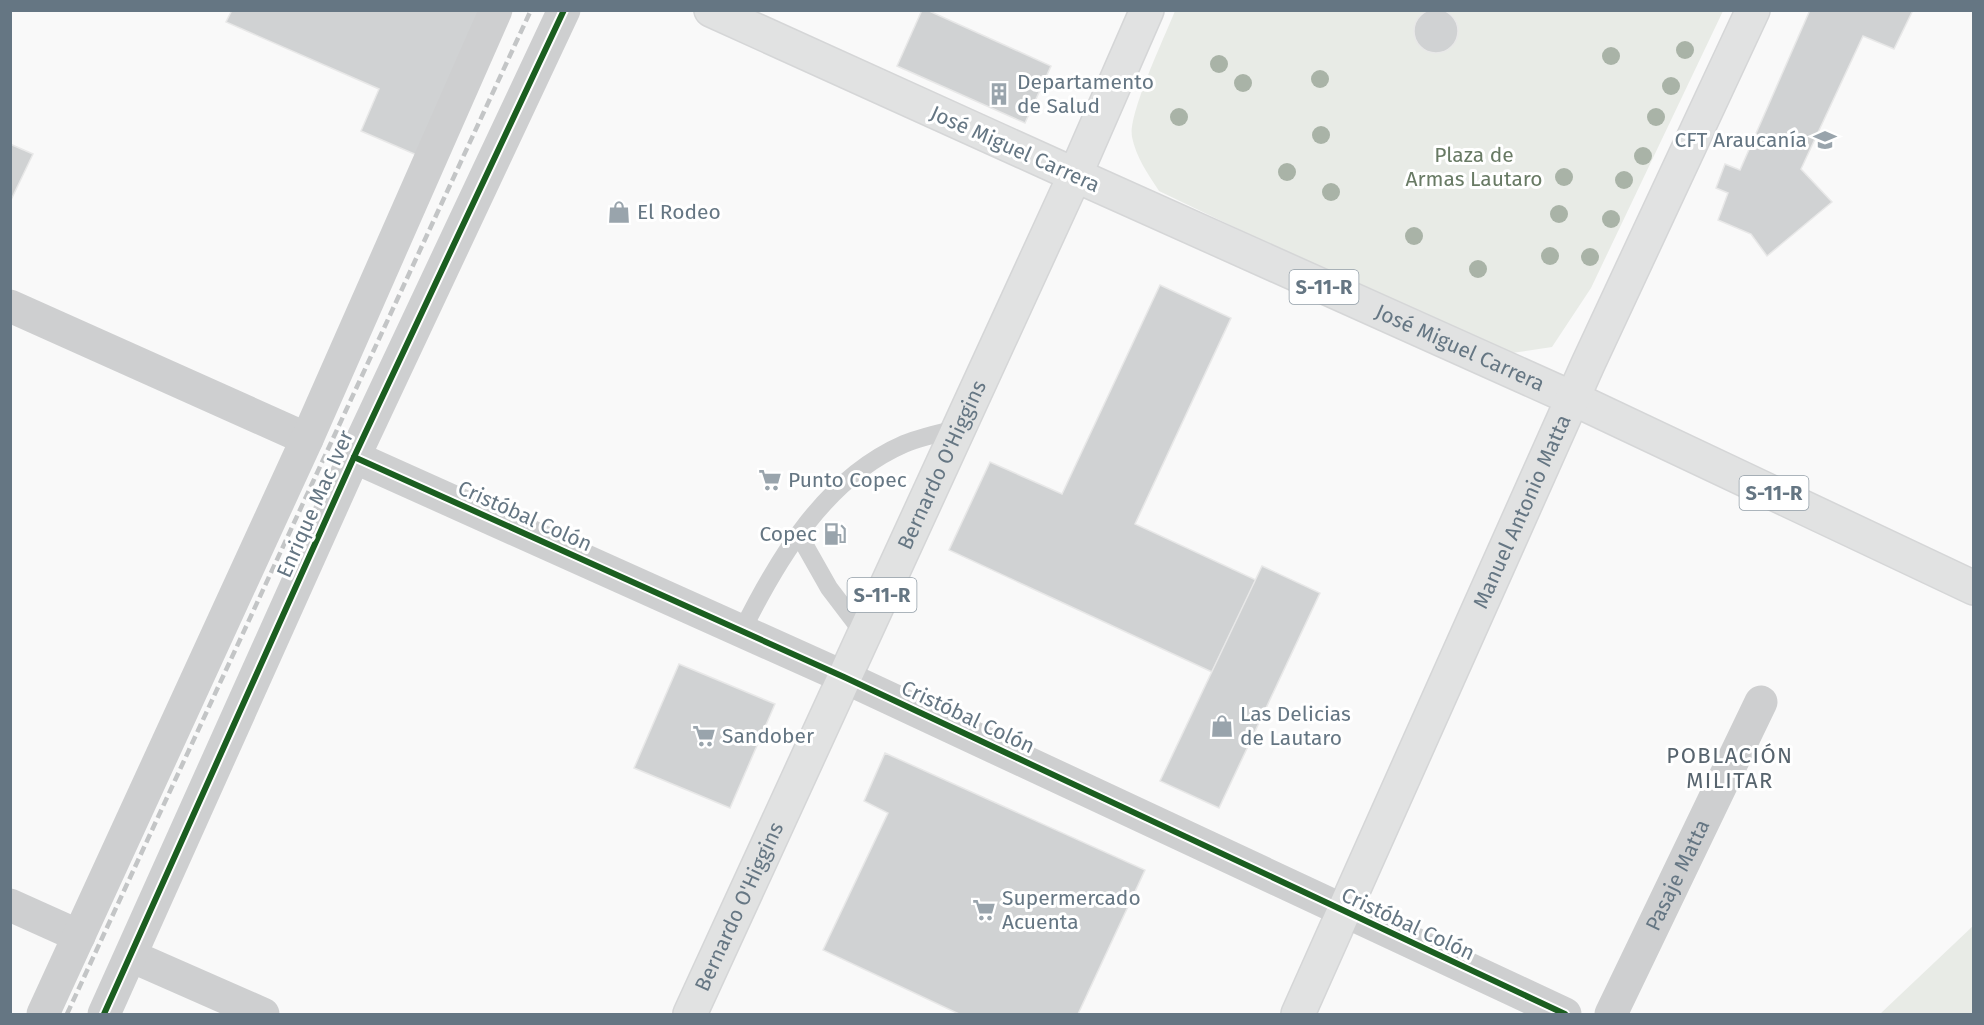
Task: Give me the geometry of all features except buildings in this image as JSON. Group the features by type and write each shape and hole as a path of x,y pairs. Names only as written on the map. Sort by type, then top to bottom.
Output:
{"main road":[{"name":"José Miguel Carrera","path":"711,10 1574,399 1974,588"},
{"name":"Bernardo O'Higgins","path":"690,1014 1075,176 1147,10"},
{"name":"Manuel Antonio Matta","path":"1298,1014 1574,399 1753,10"}],"street":[{"name":"Enrique Mac Iver","path":"43,1014 307,439 496,10"},
{"name":"Enrique Mac Iver","path":"104,1014 354,457 564,10"},
{"path":"10,306 307,439"},
{"name":"Cristóbal Colón","path":"354,457 844,677 1344,913 1565,1014"},
{"name":"Pasaje Matta","path":"1611,1014 1761,702"},
{"path":"10,905 79,936"},
{"path":"131,956 262,1014"}],"lane":[{"path":"742,632 766,583 817,511 838,488 866,465 905,444 957,429"},
{"path":"799,535 829,588 864,634"}],"green space":[{"name":"Plaza de Armas Lautaro","path":"1175,11 1723,11 1591,288 1552,347 1512,353 1475,343 1159,191 1136,151 1132,126 1141,94"},
{"path":"1973,926 1973,1014 1880,1014"}],"railway":[{"path":"67,1014 531,10"}],"cycle path":[{"path":"104,1014 354,457 564,10"},
{"path":"354,457 844,677 1565,1014"}],"place":[{"name":"Departamento de Salud","path":"999,94"},
{"name":"CFT Araucanía","path":"1825,140"},
{"name":"El Rodeo","path":"619,212"},
{"name":"Punto Copec","path":"770,480"},
{"name":"Copec","path":"835,534"},
{"name":"Las Delicias de Lautaro","path":"1222,726"},
{"name":"Sandober","path":"704,736"},
{"name":"Supermercado Acuenta","path":"984,910"}],"district":[{"name":"POBLACIÓN MILITAR","path":"1730,768"}]}
